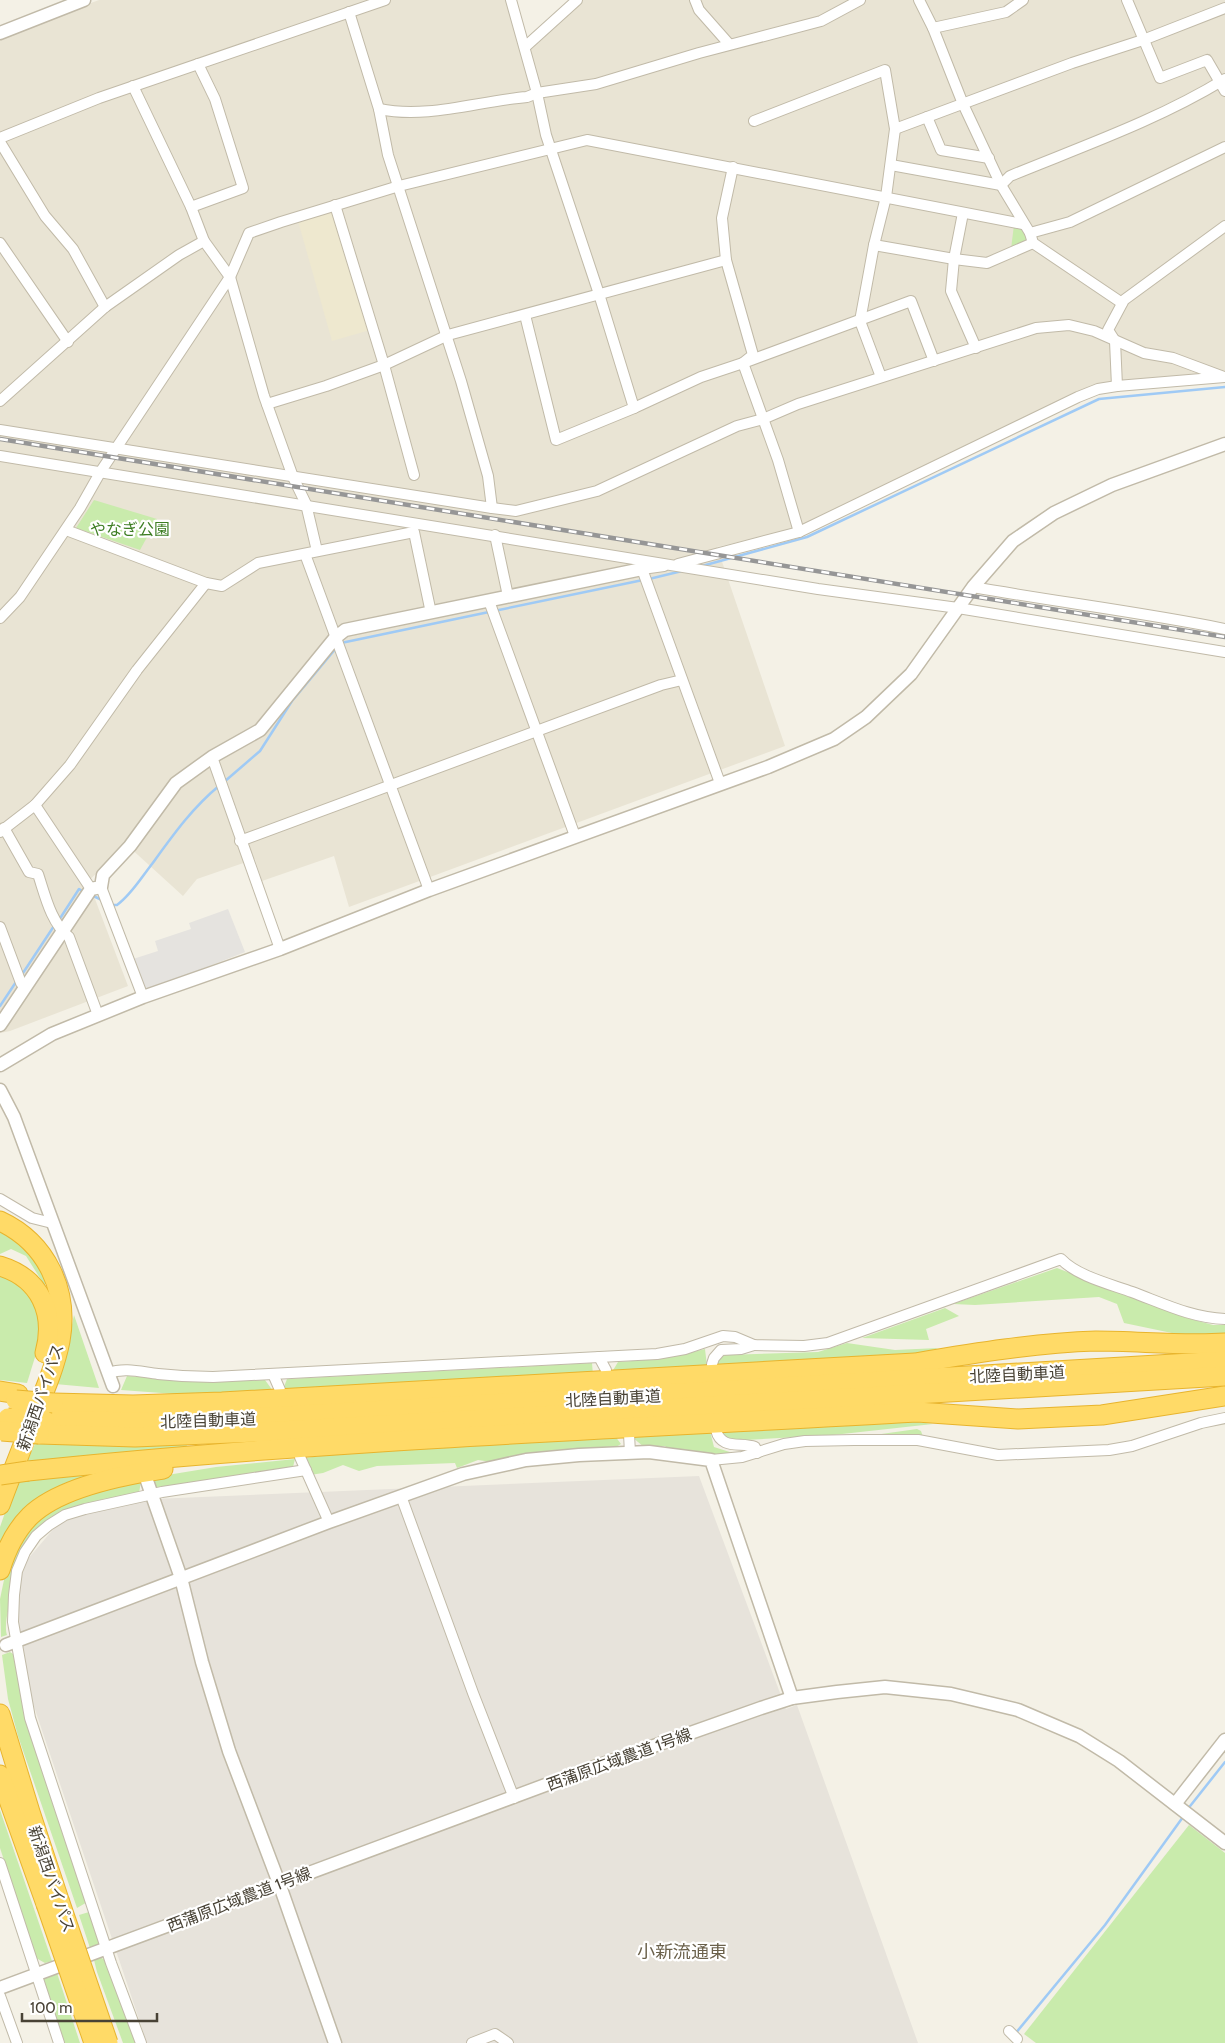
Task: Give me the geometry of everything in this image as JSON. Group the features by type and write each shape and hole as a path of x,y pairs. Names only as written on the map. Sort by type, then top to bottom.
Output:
{"highway":[{"name":"新潟西バイパス","path":"0,1221 26,1238 46,1260 58,1288 62,1313 62,1328 56,1359 0,1505"},
{"path":"0,1266 26,1278 36,1288 43,1301 49,1330 47,1347 38,1377 0,1474 135,1461 917,1412 1018,1419 1102,1415 1225,1396"},
{"path":"8,1396 54,1401 174,1404 915,1362 1010,1347 1056,1343 1097,1341 1225,1343"},
{"name":"北陸自動車道","path":"41,1427 234,1419 1225,1361"},
{"name":"北陸自動車道","path":"2,1424 135,1437 270,1432 1225,1376"},
{"path":"0,1570 12,1541 30,1516 42,1507 71,1492 155,1470 302,1452"},
{"name":"新潟西バイパス","path":"0,1714 30,1812 53,1902 94,2043"},
{"path":"0,1767 16,1817"},
{"name":"新潟西バイパス","path":"0,1775 53,1902 78,1953 108,2043"},
{"path":"53,1902 86,2043"},
{"path":"78,1953 116,2043"}],"street":[{"path":"0,32 84,0"},
{"path":"0,138 134,86 385,0"},
{"path":"511,0 525,47 550,148 599,294 634,408"},
{"path":"525,47 577,0"},
{"path":"695,0 699,10 729,44"},
{"path":"380,108 398,112 431,111 527,97 537,93 596,84 729,44 821,21 860,0"},
{"path":"919,0 933,28 963,104 1001,185 1032,238 1122,302"},
{"path":"933,28 1006,12 1023,0"},
{"path":"1001,185 1010,176 1156,116 1223,84 1207,60 1160,78 1127,0"},
{"path":"895,129 1072,63 1143,40 1225,8"},
{"path":"349,12 380,108 388,155 448,335 488,476 492,508"},
{"path":"192,207 243,188 216,99 198,64"},
{"path":"754,121 885,70 895,129 886,197 874,245 860,321 881,377"},
{"path":"134,86 192,207 204,241 230,276 264,396 293,477 306,504 317,551"},
{"path":"927,117 941,150 989,158"},
{"path":"0,618 20,597 66,530 101,471 230,276 249,233 399,186 587,140 1023,224"},
{"path":"0,142 45,216 73,249 105,307"},
{"path":"874,245 954,260 987,262 1032,238 1070,222 1225,147"},
{"path":"891,165 1001,185"},
{"path":"733,167 722,218 726,260 753,355 743,363"},
{"path":"335,205 384,365 414,475"},
{"path":"963,213 954,260 951,291 976,348"},
{"path":"1117,386 1115,341 1108,330 1122,302 1225,226"},
{"path":"0,401 105,307 179,255 204,241"},
{"path":"0,243 68,342"},
{"path":"268,404 384,365 448,335 726,260"},
{"path":"525,315 556,440 634,408 701,377 911,301 934,361"},
{"path":"0,430 516,511 597,491 737,426 763,419 798,404 1036,328 1070,325 1094,331 1144,353 1173,358 1225,377"},
{"path":"743,363 791,502 799,532"},
{"path":"0,1025 62,932 104,875 130,846 176,783 212,757 260,730 335,638 345,630 642,569 676,564 799,532 1098,388 1225,377"},
{"path":"0,1065 52,1034 143,997 280,949 428,890 768,767 834,739 866,717 911,674 973,587 1013,541 1054,513 1112,485 1225,444"},
{"path":"0,456 676,564 818,589 958,608 1225,652"},
{"path":"66,530 206,582 222,586 258,563 414,532 431,613"},
{"path":"495,535 508,596"},
{"path":"305,554 428,890"},
{"path":"642,569 720,783"},
{"path":"98,1015 68,938 55,922 38,874 29,872 2,830 35,805 70,764 137,670 206,582"},
{"path":"973,587 1067,604 1158,616 1225,629"},
{"path":"489,601 575,836"},
{"path":"240,841 661,685 682,680"},
{"path":"212,757 240,841 280,949"},
{"path":"35,805 96,888 143,997"},
{"path":"0,928 21,983 25,987"},
{"path":"0,1090 14,1117 110,1380"},
{"path":"0,1198 32,1218 52,1223"},
{"path":"712,1364 714,1358 721,1350 741,1349 754,1345 804,1346 828,1343 1061,1259 1070,1267 1188,1313 1225,1319"},
{"path":"110,1380 116,1370 194,1377 671,1352 723,1336 735,1337 754,1345"},
{"path":"599,1357 606,1370"},
{"path":"273,1374 280,1390"},
{"path":"11,1644 329,1522 463,1474 526,1460 630,1453 676,1454 711,1460 732,1459 784,1444 805,1441 854,1440 918,1440 998,1455 1115,1450 1201,1423 1225,1418"},
{"path":"716,1430 724,1442 755,1447 757,1453"},
{"path":"629,1434 630,1453"},
{"path":"302,1452 306,1470 329,1522"},
{"path":"711,1460 792,1698"},
{"path":"141,2043 107,1950 30,1718 11,1644 17,1571 25,1552 36,1536 65,1515 85,1509 152,1496 162,1492 306,1470"},
{"path":"146,1478 181,1578 202,1662 229,1750 279,1883 335,2043"},
{"path":"402,1496 473,1693 514,1798"},
{"name":"西蒲原広域農道 1号線","path":"0,1988 107,1950 279,1883 583,1771 792,1698 885,1687 951,1694 1018,1710 1079,1736 1119,1761 1225,1843"},
{"path":"1175,1804 1225,1740"},
{"path":"0,1863 59,2043"},
{"path":"0,1996 17,2043"},
{"path":"472,2043 495,2034 508,2043"}],"shaded area":[{"path":"99,0 510,0 524,50 580,0 1225,0 1225,375 1092,385 803,527 717,547 785,746 349,907 334,856 262,881 255,859 197,879 183,896 127,845 85,884 95,899 128,986 10,1031 0,1033 0,37"},
{"path":"335,210 370,330 332,341 298,221"},
{"path":"228,909 245,952 146,991 133,959 158,951 155,941 191,929 189,923"},
{"path":"699,1476 786,1709 797,1705 918,2043 147,2043 8,1629 21,1567 56,1526 106,1501"}],"green space":[{"path":"1014,225 1023,227 1028,236 1026,242 1011,249"},
{"name":"やなぎ公園","path":"94,500 157,519 140,550 76,528"},
{"path":"0,1229 27,1248 46,1279 45,1286 26,1256 11,1249 0,1254"},
{"path":"1057,1268 1187,1318 1213,1325 1225,1325 1225,1335 1191,1337 1124,1323 1117,1304 1099,1297 975,1305 953,1304"},
{"path":"0,1273 19,1283 33,1298 40,1319 40,1341 27,1383 0,1380"},
{"path":"945,1308 959,1316 926,1329 929,1340 862,1338"},
{"path":"74,1315 99,1388 55,1384 64,1364"},
{"path":"847,1343 895,1350 938,1348 920,1355 715,1366 720,1358 725,1355 818,1352"},
{"path":"705,1349 707,1366 612,1372 618,1362 662,1358"},
{"path":"592,1363 593,1375 282,1392 287,1379"},
{"path":"127,1376 212,1382 265,1380 276,1395 216,1397 121,1390"},
{"path":"903,1420 933,1424 833,1435 727,1441 719,1432"},
{"path":"917,1429 921,1431 923,1437 867,1436"},
{"path":"710,1431 714,1447 736,1454 704,1454 669,1450 665,1446 644,1447 632,1437 633,1433"},
{"path":"615,1436 621,1444 609,1451 498,1463 478,1460 457,1468 455,1463 377,1466 359,1471 343,1465 323,1473 310,1475 304,1458 386,1448"},
{"path":"35,1444 187,1445 186,1449 26,1464"},
{"path":"295,1459 292,1471 158,1491 149,1478 216,1467"},
{"path":"127,1467 64,1487 0,1557 0,1527 16,1481"},
{"path":"141,1480 139,1494 103,1499 38,1530 11,1599 6,1626 7,1635 1,1637 0,1599 5,1575 32,1520 59,1502"},
{"path":"10,1652 13,1654 27,1716 89,1901 77,1908 18,1736 8,1699 2,1655"},
{"path":"0,1810 52,1961 45,1963 36,1958 0,1848"},
{"path":"1189,1825 1225,1853 1225,2043 1036,2043 1024,2034"},
{"path":"89,1912 100,1934 99,1944 90,1948 79,1915"},
{"path":"100,1957 107,1961 138,2043 123,2043 97,1972 94,1960"},
{"path":"57,1973 80,2043 63,2043 51,2002 43,1984 43,1979"}],"waterway":[{"path":"702,566 807,537 1099,399 1225,387"},
{"path":"649,579 682,571"},
{"path":"494,611 643,580"},
{"path":"341,643 489,612"},
{"path":"224,782 260,751 292,701 337,647"},
{"path":"111,905 117,905 127,896 183,822 220,785"},
{"path":"59,920 79,889 84,892"},
{"path":"91,895 102,900"},
{"path":"21,976 54,926"},
{"path":"0,1006 16,982"},
{"path":"1187,1810 1225,1762"},
{"path":"1015,2034 1105,1925 1183,1817"}],"railway":[{"path":"0,439 1225,637"}],"district":[{"name":"小新流通東","path":"682,1952"}]}
